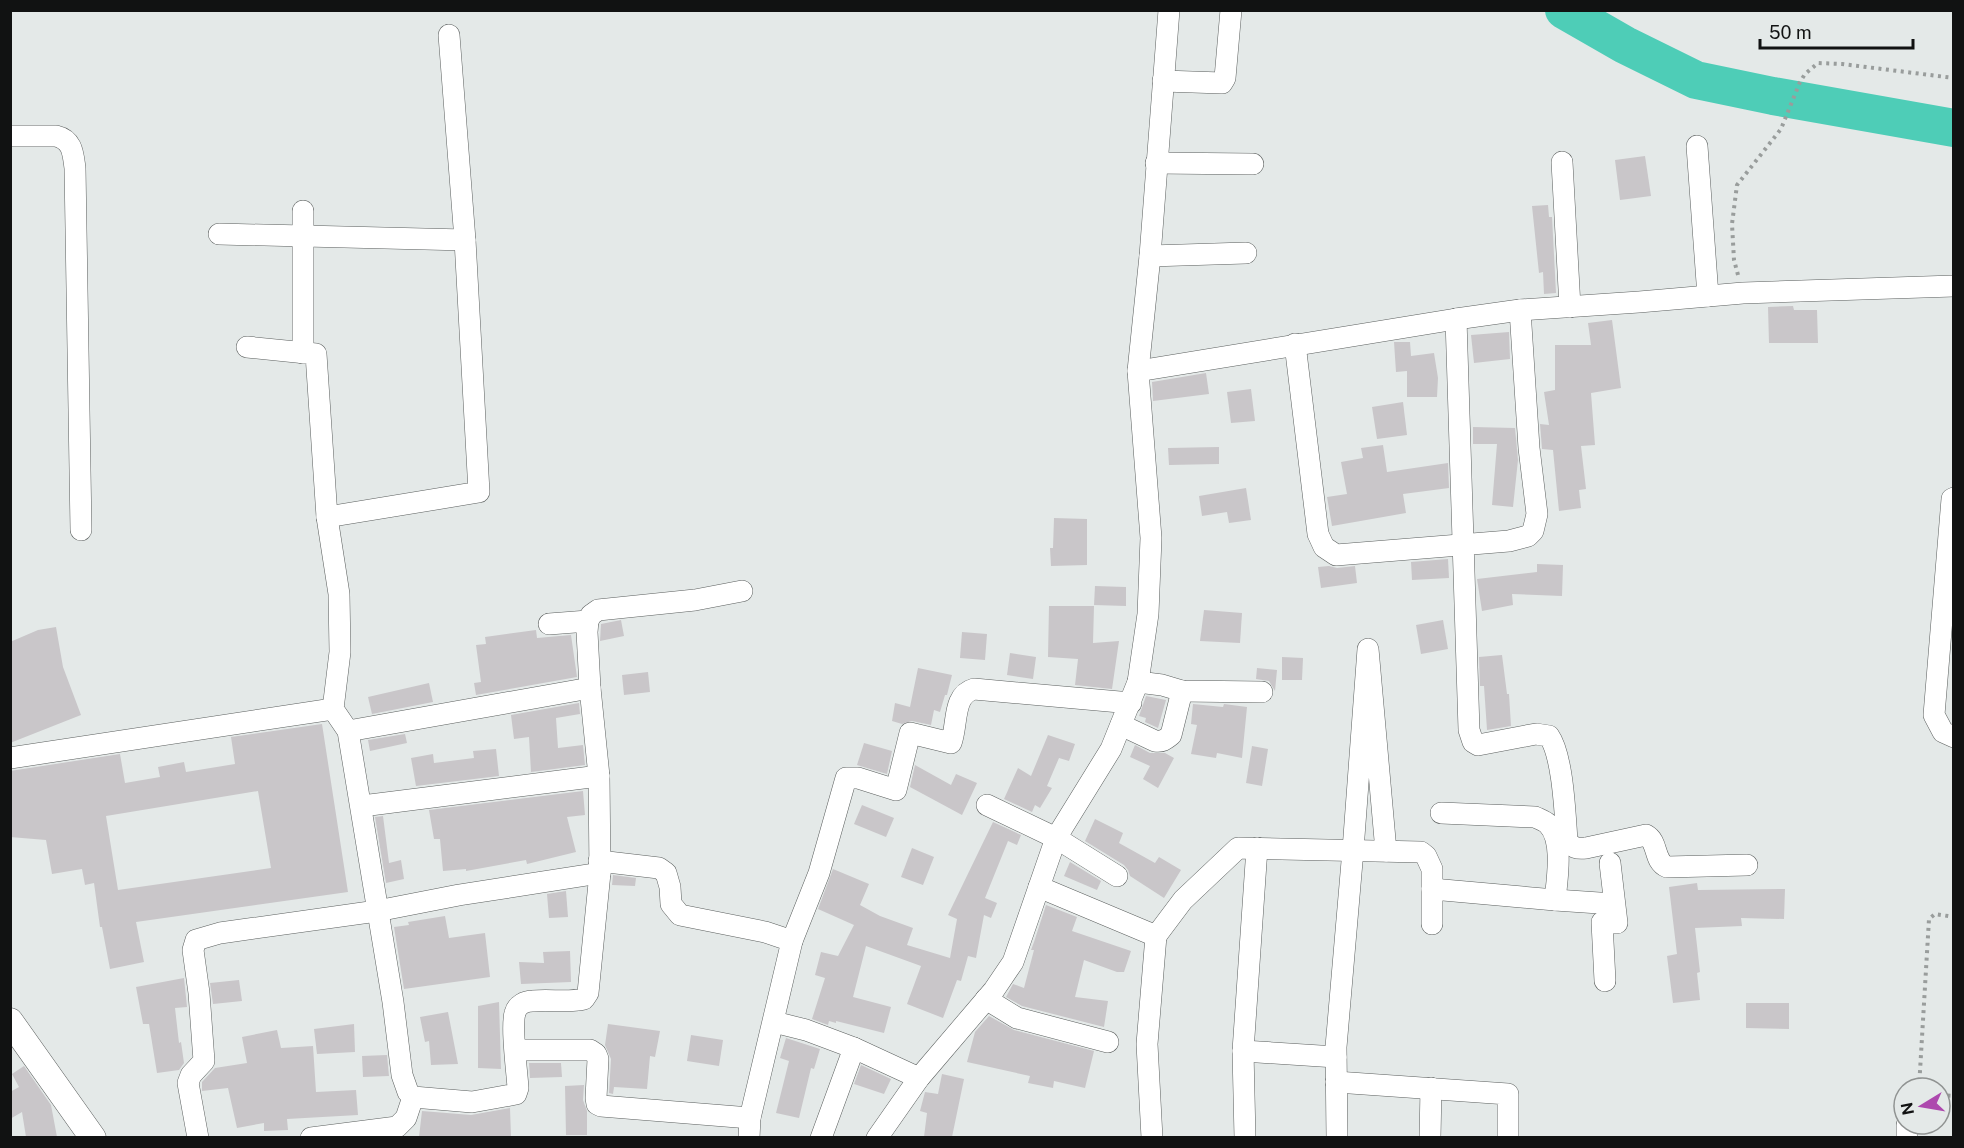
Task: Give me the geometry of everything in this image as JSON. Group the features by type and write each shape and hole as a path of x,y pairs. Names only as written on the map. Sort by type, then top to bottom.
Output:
{"street":[{"path":"877,1137 919,1078 986,999 1013,962 1056,838 1110,749 1138,682 1148,614 1151,538 1138,371 1150,256 1169,10"},
{"path":"1163,81 1222,83 1225,78 1231,10"},
{"path":"327,517 479,492 465,240 449,34"},
{"path":"10,136 56,136 63,138 72,149 75,168 81,530"},
{"path":"1697,146 1708,296"},
{"path":"1562,162 1570,307"},
{"path":"1156,163 1253,164"},
{"path":"303,211 303,353"},
{"path":"219,234 465,240"},
{"path":"1150,256 1246,254"},
{"path":"1138,371 1294,344 1520,310 1743,293 1953,286"},
{"path":"1294,344 1318,534 1324,547 1336,555 1519,539 1528,536 1533,531 1537,514 1529,448 1520,310"},
{"path":"1456,319 1469,730 1473,742 1478,745 1536,734 1549,736 1559,762 1568,840 1573,847 1586,848 1646,835 1651,838 1656,847 1658,859 1663,866 1747,865"},
{"path":"247,347 316,354 327,517 339,594 340,651 333,709 348,731 393,1002 402,1075 408,1092 413,1097 472,1102 516,1094 518,1088 515,1012 519,1006 534,1000 577,1001 584,999 588,993 591,984 593,930 600,867 599,776 590,688 588,621 591,615 598,610 695,600 742,591"},
{"path":"1953,498 1934,715 1943,732 1953,737"},
{"path":"549,624 588,621"},
{"path":"1337,1137 1336,1057 1368,649 1386,851"},
{"path":"1138,682 1182,691 1262,692"},
{"path":"348,731 590,688"},
{"path":"516,1050 590,1050 596,1054 598,1059 596,1098 597,1104 601,1106 750,1128 792,941 819,873 846,778 858,777 896,790 910,733 951,743 961,697 967,691 974,689 1131,703"},
{"path":"1121,725 1155,741 1165,740 1171,735 1182,691"},
{"path":"10,759 333,709"},
{"path":"362,806 599,776"},
{"path":"987,805 1056,838 1117,876"},
{"path":"1441,813 1535,817 1548,824 1556,840 1558,852 1555,900"},
{"path":"1152,1137 1147,1044 1156,936 1183,900 1238,848 1420,852 1426,856 1432,869 1432,924"},
{"path":"1245,1137 1243,1051 1257,848"},
{"path":"1605,981 1606,910 1610,863"},
{"path":"198,1137 188,1083 191,1075 204,1061 193,950 196,940 220,933 376,910 600,867 659,868 666,873 671,904 680,915 765,932 792,941"},
{"path":"1039,887 1156,936"},
{"path":"1432,889 1555,900 1606,910"},
{"path":"986,999 1023,1020 1108,1042"},
{"path":"10,1021 93,1137"},
{"path":"774,1022 806,1030 854,1048 919,1078"},
{"path":"821,1137 854,1048"},
{"path":"1243,1051 1336,1057"},
{"path":"1336,1082 1508,1094 1508,1137"},
{"path":"1430,1137 1431,1088"},
{"path":"311,1137 397,1127 406,1118 413,1097"}],"path":[{"path":"1743,293 1734,260 1732,224 1737,185 1781,129 1800,82 1806,74 1818,63 1953,78"},
{"path":"1920,1076 1929,919 1935,914 1953,916"}],"building":[{"path":"1645,156 1651,196 1620,200 1615,160"},
{"path":"1548,205 1549,217 1552,217 1556,293 1544,294 1543,272 1539,273 1532,206"},
{"path":"1793,306 1794,310 1817,310 1818,343 1769,343 1768,307"},
{"path":"1612,320 1621,388 1591,393 1595,445 1581,446 1586,489 1579,490 1581,508 1559,511 1553,450 1542,449 1540,424 1549,425 1544,392 1555,390 1555,345 1591,345 1588,323"},
{"path":"1509,332 1510,359 1474,363 1471,335"},
{"path":"1394,342 1410,342 1411,356 1434,353 1438,378 1437,397 1407,397 1407,371 1396,372"},
{"path":"1206,373 1209,394 1153,401 1152,382"},
{"path":"1251,389 1255,421 1231,423 1227,392"},
{"path":"1403,402 1407,435 1377,439 1372,407"},
{"path":"1473,427 1515,428 1518,460 1513,507 1492,505 1497,444 1473,444"},
{"path":"1383,445 1387,472 1448,463 1449,488 1403,494 1406,513 1332,526 1327,497 1347,494 1341,462 1363,458 1361,448"},
{"path":"1219,447 1219,464 1169,465 1168,448"},
{"path":"1246,488 1251,520 1229,523 1227,512 1202,516 1199,496"},
{"path":"1054,518 1087,519 1087,565 1051,566 1050,548 1053,548"},
{"path":"1448,559 1449,578 1412,580 1411,562"},
{"path":"1537,564 1563,565 1562,596 1512,594 1513,605 1482,611 1477,579 1537,572"},
{"path":"1355,566 1357,583 1321,588 1318,567 1337,568"},
{"path":"1095,586 1126,587 1126,606 1094,605"},
{"path":"1049,606 1094,606 1093,643 1119,641 1112,689 1075,685 1078,659 1048,657"},
{"path":"1204,610 1242,613 1240,643 1200,641"},
{"path":"621,620 624,636 600,641 601,624"},
{"path":"1443,620 1448,649 1421,654 1416,625"},
{"path":"56,627 63,667 81,715 10,743 10,642 38,630"},
{"path":"536,630 537,638 571,635 577,677 476,695 474,683 481,682 476,645 486,644 485,637"},
{"path":"962,632 987,634 985,660 960,658"},
{"path":"1010,653 1036,657 1033,679 1007,675"},
{"path":"1502,655 1507,694 1509,694 1511,726 1487,730 1484,686 1480,686 1479,657"},
{"path":"1282,657 1303,658 1302,680 1282,680"},
{"path":"918,668 952,675 940,712 934,710 931,725 912,721 902,724 892,721 895,703 910,707"},
{"path":"1257,668 1277,670 1275,691 1269,681 1256,679"},
{"path":"648,672 650,692 624,695 622,675"},
{"path":"429,683 433,702 372,714 368,697"},
{"path":"1146,696 1166,700 1158,728 1145,722 1146,718 1139,716"},
{"path":"579,703 580,714 556,718 558,748 583,745 585,765 531,772 529,737 514,739 511,715"},
{"path":"1193,704 1247,707 1242,758 1217,753 1216,758 1191,754 1197,725 1191,724"},
{"path":"322,724 348,892 136,922 144,962 110,969 102,927 100,927 94,883 85,885 82,869 52,874 46,840 10,837 10,771 120,754 125,783 160,777 158,767 184,762 186,772 235,764 231,737","holes":["258,791 271,868 118,890 106,816"]},
{"path":"405,734 407,743 370,751 368,740"},
{"path":"1048,735 1075,744 1069,761 1059,758 1047,786 1052,788 1040,808 1035,805 1032,812 1004,799 1018,768 1031,776"},
{"path":"864,743 892,751 887,774 857,765"},
{"path":"1135,745 1150,753 1165,753 1174,758 1158,788 1143,779 1150,766 1130,757"},
{"path":"1252,746 1268,749 1262,786 1246,783"},
{"path":"496,749 499,776 416,786 411,758 433,754 434,763 474,758 473,751"},
{"path":"915,765 951,785 956,774 977,783 962,815 910,787"},
{"path":"583,791 585,815 567,817 576,852 527,864 526,860 466,871 466,869 443,871 440,839 434,839 429,810"},
{"path":"862,805 894,818 886,837 854,824"},
{"path":"383,816 389,863 401,860 404,879 386,883 375,817"},
{"path":"1095,819 1123,833 1119,843 1155,863 1159,857 1181,870 1164,898 1130,876 1124,865 1085,841"},
{"path":"993,822 1021,835 1017,845 1008,841 985,898 997,903 991,918 984,915 976,958 968,956 961,981 957,980 943,1018 907,1004 921,966 866,946 853,997 891,1007 884,1033 836,1021 836,1023 829,1021 828,1025 812,1019 825,978 815,975 821,952 838,956 854,925 818,909 833,869 869,884 860,905 880,916 913,928 907,945 950,958 957,919 948,915"},
{"path":"912,848 934,857 923,885 901,877"},
{"path":"1070,862 1101,881 1097,890 1064,876"},
{"path":"613,875 636,878 635,886 612,885"},
{"path":"1697,883 1698,890 1785,889 1784,919 1741,918 1742,926 1695,928 1700,972 1697,973 1700,1000 1673,1003 1667,956 1677,954 1669,887"},
{"path":"566,891 568,917 549,918 547,894"},
{"path":"1046,905 1077,917 1072,931 1131,951 1124,972 1117,972 1084,960 1075,997 1108,1001 1104,1027 1022,1006 1006,997 1013,984 1024,988 1034,950 1031,950"},
{"path":"445,916 449,938 485,933 490,977 404,989 394,927 409,925 408,922"},
{"path":"570,951 571,982 521,984 519,962 544,963 543,952"},
{"path":"184,978 187,1007 175,1008 184,1063 179,1070 157,1073 149,1024 143,1024 136,987"},
{"path":"239,980 242,1001 213,1004 210,983"},
{"path":"499,1002 501,1069 478,1068 478,1006"},
{"path":"1746,1003 1789,1003 1789,1029 1746,1028"},
{"path":"448,1012 458,1064 431,1065 429,1041 425,1042 420,1017"},
{"path":"989,1016 1014,1030 1094,1051 1085,1088 1054,1081 1053,1088 1028,1083 1030,1076 967,1062 975,1032"},
{"path":"354,1024 355,1052 317,1054 314,1029"},
{"path":"608,1024 660,1031 655,1057 650,1056 647,1089 614,1087 613,1094 609,1093 611,1059 605,1045"},
{"path":"277,1030 281,1048 313,1046 316,1092 356,1090 358,1115 287,1119 288,1130 264,1131 264,1123 237,1128 228,1088 202,1091 202,1082 215,1068 247,1063 242,1037"},
{"path":"691,1035 723,1040 719,1066 687,1061"},
{"path":"786,1038 820,1049 814,1069 811,1068 799,1118 776,1113 789,1061 780,1058"},
{"path":"387,1055 389,1076 363,1077 362,1056"},
{"path":"529,1063 561,1063 562,1077 530,1078"},
{"path":"861,1065 891,1079 884,1094 854,1084"},
{"path":"24,1066 51,1105 57,1137 26,1137 22,1112 10,1119 10,1092 19,1087 12,1074"},
{"path":"942,1074 964,1079 952,1137 924,1137 927,1113 920,1111 925,1092 938,1094"},
{"path":"584,1085 583,1100 587,1111 587,1135 566,1135 565,1086"},
{"path":"510,1108 511,1137 419,1137 422,1111 471,1115"}],"waterway":[{"path":"1564,10 1625,45 1696,80 1954,128"}]}
